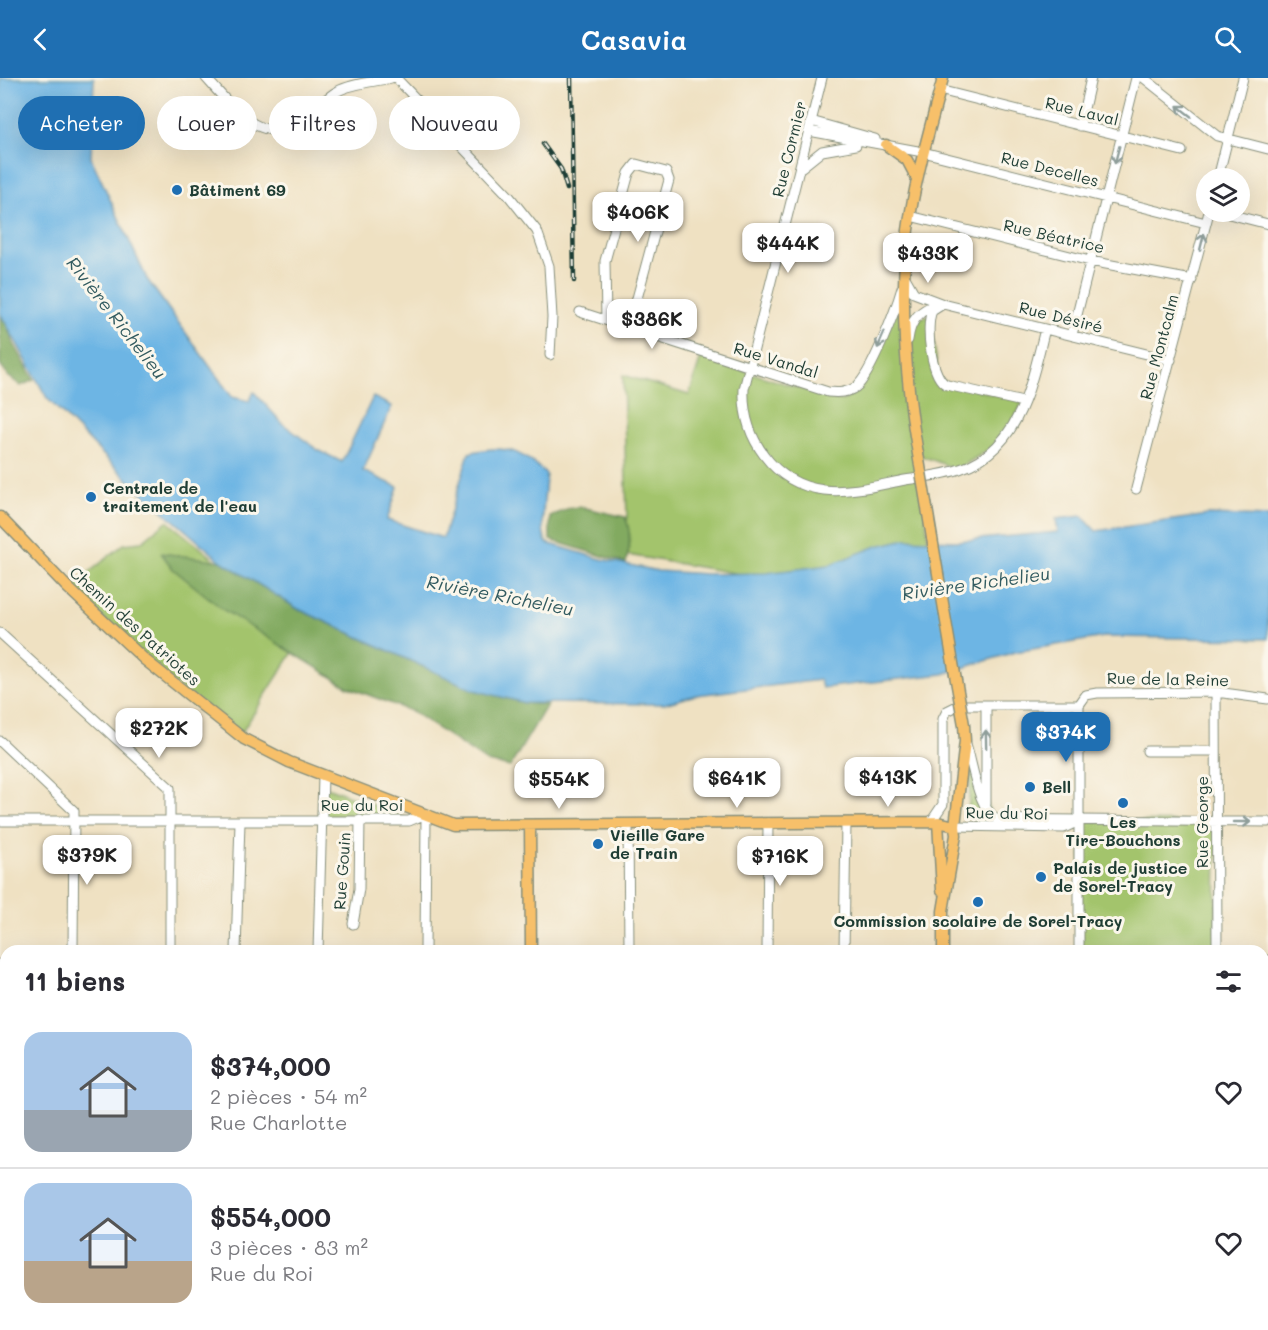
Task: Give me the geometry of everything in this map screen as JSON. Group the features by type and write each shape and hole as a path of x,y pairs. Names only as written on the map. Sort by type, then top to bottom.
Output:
{"main road":[{"path":"943,78 917,179 910,216 903,286 913,423 965,741 955,826 956,835 945,898 943,945"},
{"path":"886,145 907,160 917,179"},
{"name":"Chemin des Patriotes","path":"0,517 67,587 162,674 244,739 269,753 322,776 426,814"},
{"name":"Rue du Roi","path":"426,814 453,825 935,822 955,826"},
{"path":"935,822 942,892 945,898"},
{"path":"530,825 531,945"}],"street":[{"path":"206,78 247,120 262,129 279,131 300,123 339,90 391,78"},
{"path":"396,78 509,196 537,231 549,266 552,318 550,355"},
{"name":"Rue Cormier","path":"822,78 750,368 744,401 751,434 764,457 791,479 813,488 835,490 953,472 978,462 996,448 1010,431 1023,402 1045,329"},
{"path":"1080,126 1091,78"},
{"path":"1072,335 1136,78"},
{"path":"1144,78 1214,134 1268,149"},
{"path":"1220,168 1243,78"},
{"name":"Rue Laval","path":"939,90 1182,151"},
{"name":"Rue Decelles","path":"811,121 855,133 886,145"},
{"name":"Rue Decelles","path":"809,131 923,152 1206,224"},
{"path":"799,172 812,156 822,151 851,145 886,145"},
{"path":"606,320 605,261 635,164 666,172 669,177 629,328"},
{"name":"Rue Béatrice","path":"910,216 1090,261 1192,280"},
{"path":"1250,219 1268,224"},
{"name":"Rue Montcalm","path":"1136,489 1206,224"},
{"name":"Rue Désiré","path":"904,270 908,285 914,292 943,304 1171,360"},
{"name":"Rue Vandal","path":"580,312 750,368 828,392 841,393 854,388 870,368 903,286"},
{"path":"908,345 909,330 919,314 933,305 943,304"},
{"path":"943,304 932,311 929,324 934,369 939,380 947,385 1023,402"},
{"path":"0,633 167,784 171,791 170,945"},
{"name":"Rue de la Reine","path":"966,705 1079,705 1090,693 1216,692 1268,699"},
{"name":"Rue George","path":"1216,692 1217,945"},
{"path":"986,705 986,804"},
{"path":"1079,705 1079,945"},
{"path":"935,822 943,804 943,719 947,711 954,707"},
{"path":"0,741 71,807 74,821 73,945"},
{"name":"Rue du Roi","path":"965,741 979,792 990,813 999,819 1079,822 1268,822"},
{"path":"1147,750 1216,751"},
{"path":"318,945 322,776"},
{"path":"425,945 426,814"},
{"name":"Rue du Roi","path":"0,821 409,821 426,814"},
{"name":"Rue Gouin","path":"353,924 359,889 360,820"},
{"path":"236,945 240,822"},
{"name":"Rue du Roi","path":"955,826 1064,828 1079,822"},
{"path":"767,945 768,823"},
{"path":"844,945 846,823"},
{"path":"628,824 629,945"}],"green space":[{"path":"899,298 909,330 922,317 930,316 939,380 1023,402 1004,440 953,472 949,466 919,455 929,548 764,578 628,555 623,375 689,395 701,357 837,400 844,400 861,389"},
{"path":"0,307 14,344 34,380 21,386 8,376 0,365"},
{"path":"581,507 625,517 630,540 626,563 550,540 550,517 569,508"},
{"path":"167,521 239,579 313,621 240,735 145,660 71,587 124,544 141,542"},
{"path":"161,553 221,561 298,609 474,690 525,703 547,705 510,767 487,762 413,712 348,687 225,611 173,569"},
{"path":"972,762 994,823 977,823 968,815"},
{"path":"322,785 408,819 321,819"},
{"path":"1081,821 1217,822 1216,945 1082,945"}],"water":[{"name":"Rivière Richelieu","path":"0,78 94,78 93,96 18,96 18,150 91,150 91,158 147,279 232,397 249,401 254,392 283,424 318,450 342,462 373,397 392,406 363,471 398,487 387,520 443,538 469,453 492,449 519,454 546,474 543,529 547,543 601,559 658,571 707,574 766,573 829,565 877,546 906,539 957,541 1058,532 1056,519 1082,516 1096,531 1208,515 1268,517 1268,639 1104,637 1015,652 943,674 822,688 820,680 696,695 664,704 525,703 474,690 298,609 221,561 134,486 47,398 0,313"}],"railway":[{"path":"571,78 574,281"},
{"path":"543,144 561,169 567,189"}],"place":[{"name":"Bâtiment 69","path":"177,190"},
{"name":"Centrale de traitement de l'eau","path":"91,497"},
{"name":"Bell","path":"1030,787"},
{"name":"Les Tire-Bouchons","path":"1123,803"},
{"name":"Vieille Gare de Train","path":"598,844"},
{"name":"Palais de justice de Sorel-Tracy","path":"1041,877"},
{"name":"Commission scolaire de Sorel-Tracy","path":"978,902"}]}
